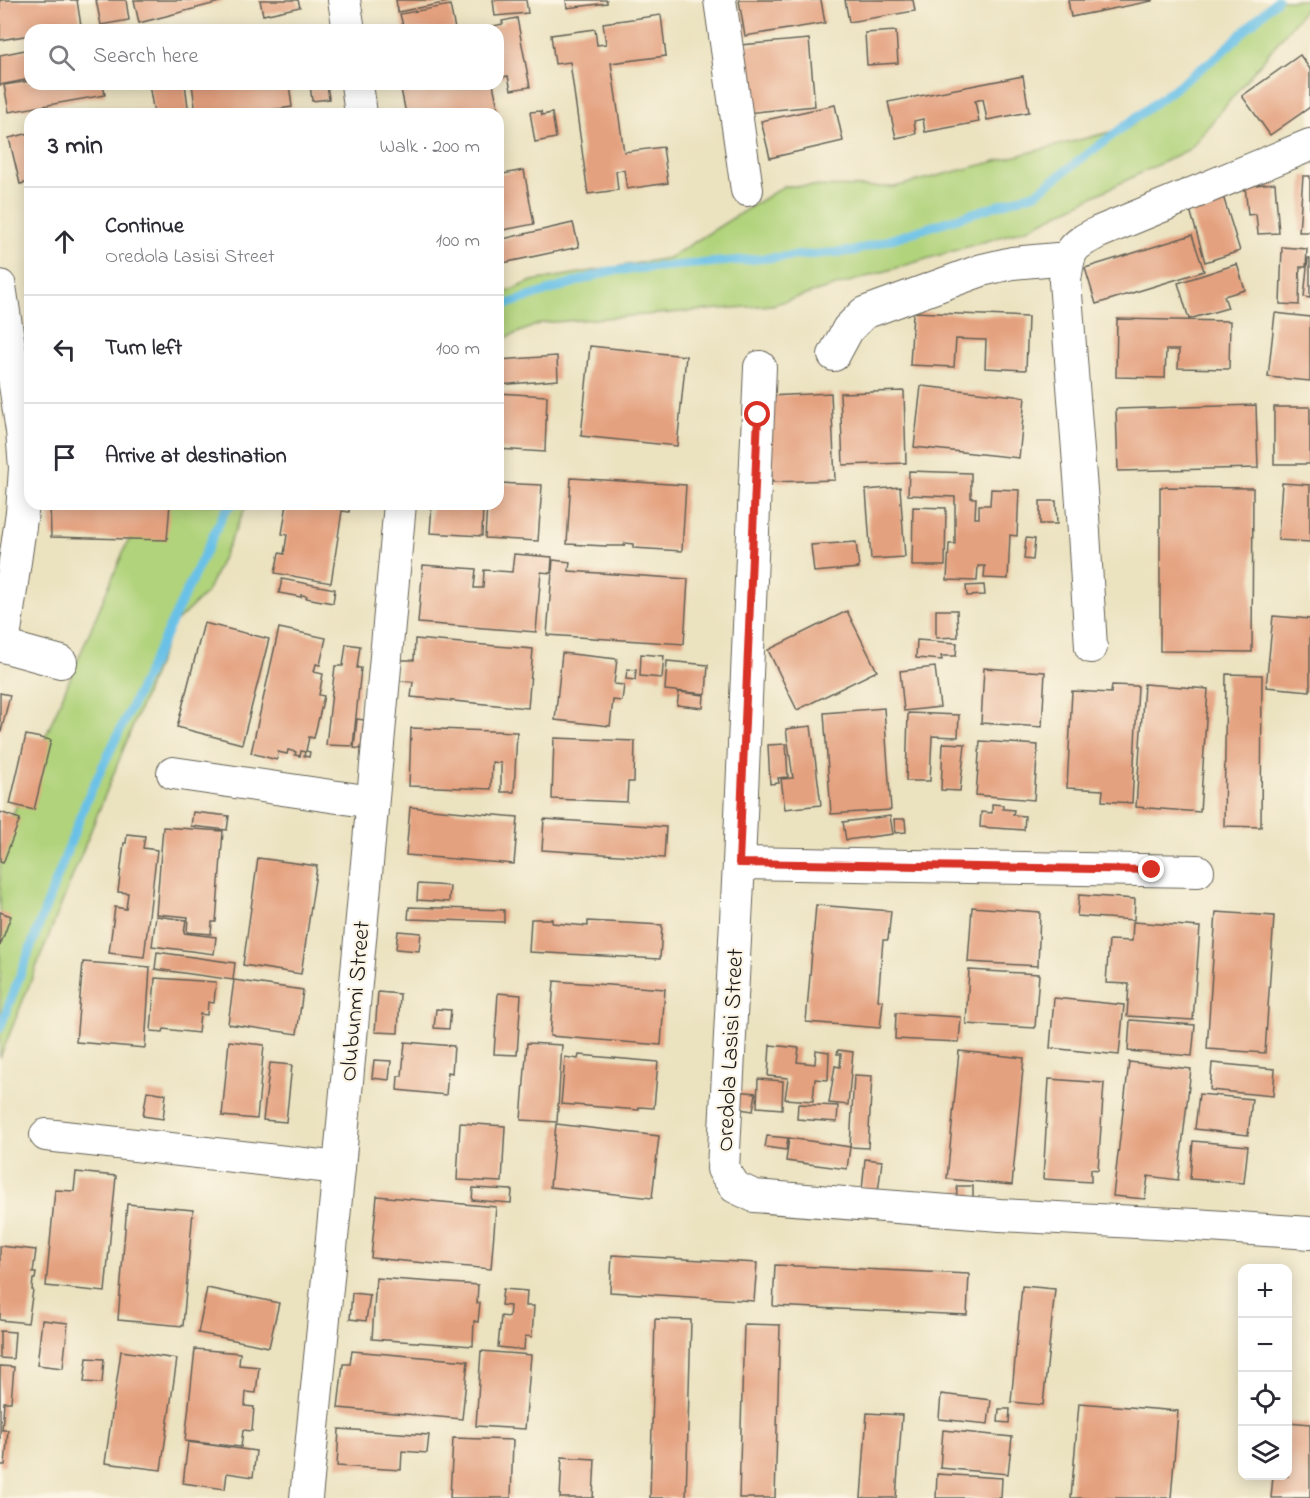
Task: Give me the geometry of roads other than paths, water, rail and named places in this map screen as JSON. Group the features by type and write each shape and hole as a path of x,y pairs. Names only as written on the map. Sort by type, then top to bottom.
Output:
{"street":[{"path":"344,0 348,24"},
{"path":"720,0 747,190"},
{"path":"358,90 360,108"},
{"path":"1091,647 1065,281 1068,258 1078,242 1099,232 1310,145"},
{"path":"834,356 848,329 864,313 982,270 1012,263 1068,258"},
{"path":"0,286 24,455"},
{"name":"Oredola Lasisi Street","path":"760,368 739,863 723,1169 735,1187 754,1196 1000,1215 1310,1233"},
{"path":"24,483 22,512 1,645 61,662"},
{"name":"Olubunmi Street","path":"306,1498 399,510"},
{"path":"173,773 372,802"},
{"path":"739,863 1198,871"},
{"path":"46,1135 339,1168"}],"waterway":[{"path":"504,305 610,271 854,251 1036,193 1220,54 1277,0"},
{"path":"0,1028 87,799 227,510"}]}
